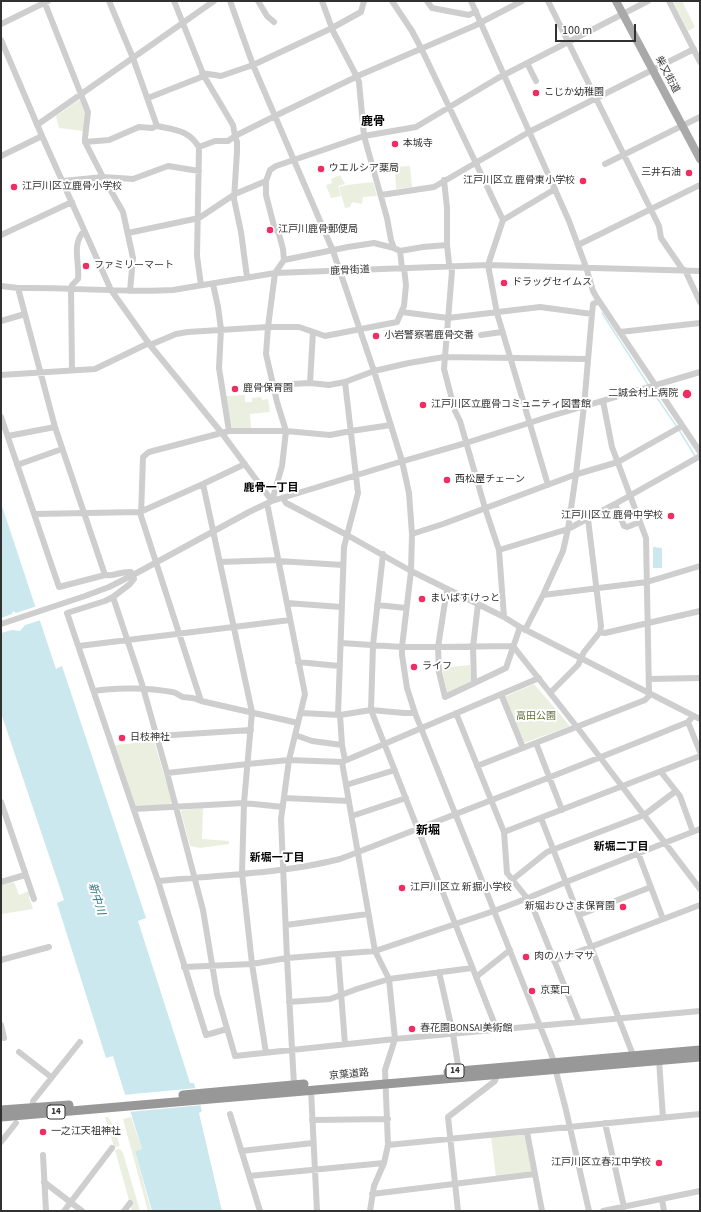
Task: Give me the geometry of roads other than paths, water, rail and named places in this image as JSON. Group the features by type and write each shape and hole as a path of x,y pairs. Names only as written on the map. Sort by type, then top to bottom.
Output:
{"highway":[{"name":"京葉道路","path":"211,1096 294,1085 496,1074 633,1056 700,1050"},
{"name":"京葉道路","path":"1,1110 311,1090 459,1071 700,1057"},
{"name":"京葉道路","path":"1,1117 109,1104"}],"main road":[{"name":"柴又街道","path":"616,1 700,159"}],"street":[{"path":"1,24 45,1 88,112 85,142 103,177 124,212 132,258 130,291"},
{"path":"109,1 133,58 157,126"},
{"path":"174,1 203,74 233,125 234,136 237,142 234,199 241,232 247,278"},
{"path":"37,125 214,1"},
{"path":"230,1 253,65 333,250 374,371 402,461 409,493 412,534 411,571 402,647 404,676 415,713 551,1051 589,1211"},
{"path":"258,1 267,16 274,22"},
{"path":"1,375 95,369 150,344 176,334 188,332 221,329 300,326 325,336 397,322 404,306 406,286 403,268 397,250 391,240 387,218 364,136 359,82 332,28 322,1"},
{"path":"148,98 203,74 221,76 253,65 332,28 362,12 364,1"},
{"path":"392,1 412,31 422,50 503,220"},
{"path":"427,1 432,8 469,15 476,11"},
{"path":"471,1 555,189 578,245 593,290 700,452"},
{"path":"199,147 215,141 228,141 234,136 275,116 357,77 422,50 480,23 522,1"},
{"path":"548,1 659,226 661,238 684,270 700,302"},
{"path":"294,1085 281,833 289,760 305,694 268,508 282,466 286,431 277,402 266,354 275,273 284,260 279,234 274,226 266,195 266,181 270,170 294,159 364,136 416,127 475,90 648,1"},
{"path":"669,1 700,61"},
{"path":"1,40 3,48 111,290 150,344 245,464 269,502"},
{"path":"380,195 434,187 529,132 694,49"},
{"path":"527,63 536,81"},
{"path":"605,164 700,117"},
{"path":"85,142 109,140 139,127 152,128 157,126 184,132 196,142 199,147 197,256 201,286"},
{"path":"1,156 42,136"},
{"path":"63,182 103,177 133,180 168,166 198,171"},
{"path":"444,180 447,208 447,245 449,263 452,271 444,369 455,412 460,421 485,508 499,550 504,617"},
{"path":"128,233 198,218 235,194 266,181"},
{"path":"578,245 700,185"},
{"path":"548,485 502,332 488,265 503,220 555,189"},
{"path":"1,235 72,202"},
{"path":"72,370 71,289 72,285 78,279 79,274 76,256 81,235 84,231"},
{"path":"284,260 374,243 397,250 447,245"},
{"name":"鹿骨街道","path":"1,286 18,288 130,291 174,290 275,273 488,265 700,271"},
{"path":"213,284 221,329 220,368 229,431"},
{"path":"18,288 55,427 105,575"},
{"path":"447,589 438,647 439,672 445,697 506,668 513,646 543,595 563,551 568,529 576,474 593,304 599,301"},
{"path":"402,312 448,318 540,307 592,314"},
{"path":"1,321 25,314"},
{"path":"620,332 700,323"},
{"path":"310,384 313,332"},
{"path":"481,335 502,332"},
{"path":"273,385 328,385 345,382 374,371 444,357 588,359"},
{"path":"1,624 99,591 133,575 269,502 700,372"},
{"path":"345,382 358,493 344,547 339,666 339,715 346,785 368,914 375,950 389,979 395,1039 385,1070 388,1145 384,1163 374,1186 370,1211"},
{"path":"477,766 645,700 650,693 646,538 612,447 603,401"},
{"path":"1,416 59,587 121,572 128,571 133,575 134,580 130,584 105,601 67,613 158,881 206,1035 227,1030"},
{"path":"201,701 140,512 143,457 149,452 229,431 286,431 330,435 391,426"},
{"path":"412,534 576,474 618,462 682,426"},
{"path":"8,436 55,427"},
{"path":"17,465 62,449"},
{"path":"499,550 568,529 700,456"},
{"path":"34,514 140,512 245,464"},
{"path":"203,484 252,712 244,803 242,873 252,964 266,1053"},
{"path":"283,498 286,503 383,554 411,571 504,617 700,719"},
{"path":"615,504 624,526 627,527 640,522"},
{"path":"550,693 578,665 584,652 600,632 601,626 588,519"},
{"path":"383,554 373,645 371,710 497,1030"},
{"path":"220,562 278,560 343,565"},
{"path":"543,595 647,582 700,566"},
{"path":"113,596 143,689 195,877 203,910 217,994 235,1056 700,1010"},
{"path":"287,603 341,607"},
{"path":"474,683 473,646 478,604"},
{"path":"377,606 406,608"},
{"path":"600,632 605,633 700,611"},
{"path":"79,646 290,620"},
{"path":"341,644 402,647 513,646"},
{"path":"513,646 577,727 700,889"},
{"path":"298,662 339,666"},
{"path":"167,773 289,760 343,761 539,678"},
{"path":"649,679 700,678"},
{"path":"94,691 106,689 143,689 174,692 181,696 195,698 201,701 298,724"},
{"path":"501,694 523,748"},
{"path":"301,713 339,715 371,710 415,713"},
{"path":"456,713 504,832 507,873 528,898 579,1022"},
{"path":"158,881 284,870 340,859 600,758 688,722 693,716"},
{"path":"688,722 700,752"},
{"path":"156,736 251,730"},
{"path":"295,735 312,741 342,746"},
{"path":"536,743 562,810"},
{"path":"504,832 700,756"},
{"path":"346,785 395,770"},
{"path":"661,772 680,796 693,832"},
{"path":"512,880 548,852 644,815 676,791"},
{"path":"284,798 349,801"},
{"path":"352,816 406,798"},
{"path":"1,802 3,818 8,819 34,899"},
{"path":"134,809 244,803 283,807"},
{"path":"541,818 633,1056"},
{"path":"184,967 252,964 287,958 375,950 494,911 700,829"},
{"path":"638,853 663,919"},
{"path":"1,882 25,875"},
{"path":"579,915 651,887"},
{"path":"554,961 700,905"},
{"path":"286,925 368,914"},
{"path":"1,960 49,947"},
{"path":"476,977 510,950"},
{"path":"338,954 345,1044"},
{"path":"289,1002 330,999 389,979 472,968"},
{"path":"439,972 453,1034 459,1071"},
{"path":"1,1026 4,1038"},
{"path":"33,1108 33,1101 80,1042"},
{"path":"19,1052 51,1077"},
{"path":"659,1060 663,1118"},
{"path":"458,1211 448,1117 495,1081 496,1074"},
{"path":"311,1090 317,1211"},
{"path":"230,1114 260,1211"},
{"path":"388,1145 700,1114"},
{"path":"312,1120 388,1120"},
{"path":"1,1142 16,1123"},
{"path":"605,1123 624,1207"},
{"path":"527,1132 542,1211"},
{"path":"241,1151 313,1143"},
{"path":"64,1211 112,1148"},
{"path":"43,1155 46,1211"},
{"path":"249,1176 384,1163"},
{"path":"372,1194 535,1174"},
{"path":"44,1182 82,1211"},
{"path":"604,1211 700,1191"},
{"path":"662,1199 664,1211"},
{"path":"124,1211 130,1203"}],"water":[{"name":"新中川","path":"1,503 56,669 62,666 146,918 138,921 190,1083 194,1083 202,1111 199,1113 222,1211 152,1211 135,1151 142,1149 113,1056 106,1058 57,903 64,900 1,713"},
{"path":"653,547 662,548 662,568 653,568"}],"waterway":[{"path":"602,313 649,386"},
{"path":"651,389 677,427"},
{"path":"679,430 695,456"}],"place":[{"name":"こじか幼稚園","path":"536,93"},
{"name":"本城寺","path":"395,144"},
{"name":"ウエルシア薬局","path":"321,169"},
{"name":"三井石油","path":"689,173"},
{"name":"江戸川区立 鹿骨東小学校","path":"583,181"},
{"name":"江戸川区立鹿骨小学校","path":"14,187"},
{"name":"江戸川鹿骨郵便局","path":"270,230"},
{"name":"ファミリーマート","path":"86,266"},
{"name":"ドラッグセイムス","path":"504,283"},
{"name":"小岩警察署鹿骨交番","path":"376,336"},
{"name":"鹿骨保育園","path":"235,389"},
{"name":"二誠会村上病院","path":"687,394"},
{"name":"江戸川区立鹿骨コミュニティ図書館","path":"423,405"},
{"name":"西松屋チェーン","path":"447,480"},
{"name":"江戸川区立 鹿骨中学校","path":"671,516"},
{"name":"まいばすけっと","path":"422,599"},
{"name":"ライフ","path":"414,667"},
{"name":"日枝神社","path":"122,738"},
{"name":"江戸川区立 新掘小学校","path":"402,888"},
{"name":"新堀おひさま保育園","path":"623,907"},
{"name":"肉のハナマサ","path":"526,957"},
{"name":"京葉口","path":"532,991"},
{"name":"春花園BONSAI美術館","path":"412,1029"},
{"name":"一之江天祖神社","path":"43,1132"},
{"name":"江戸川区立春江中学校","path":"659,1163"}],"district":[{"name":"鹿骨","path":"373,122"},
{"name":"鹿骨一丁目","path":"271,489"},
{"name":"新堀","path":"428,831"},
{"name":"新堀二丁目","path":"621,848"},
{"name":"新堀一丁目","path":"277,859"}],"park label":[{"name":"高田公園","path":"536,717"}]}
